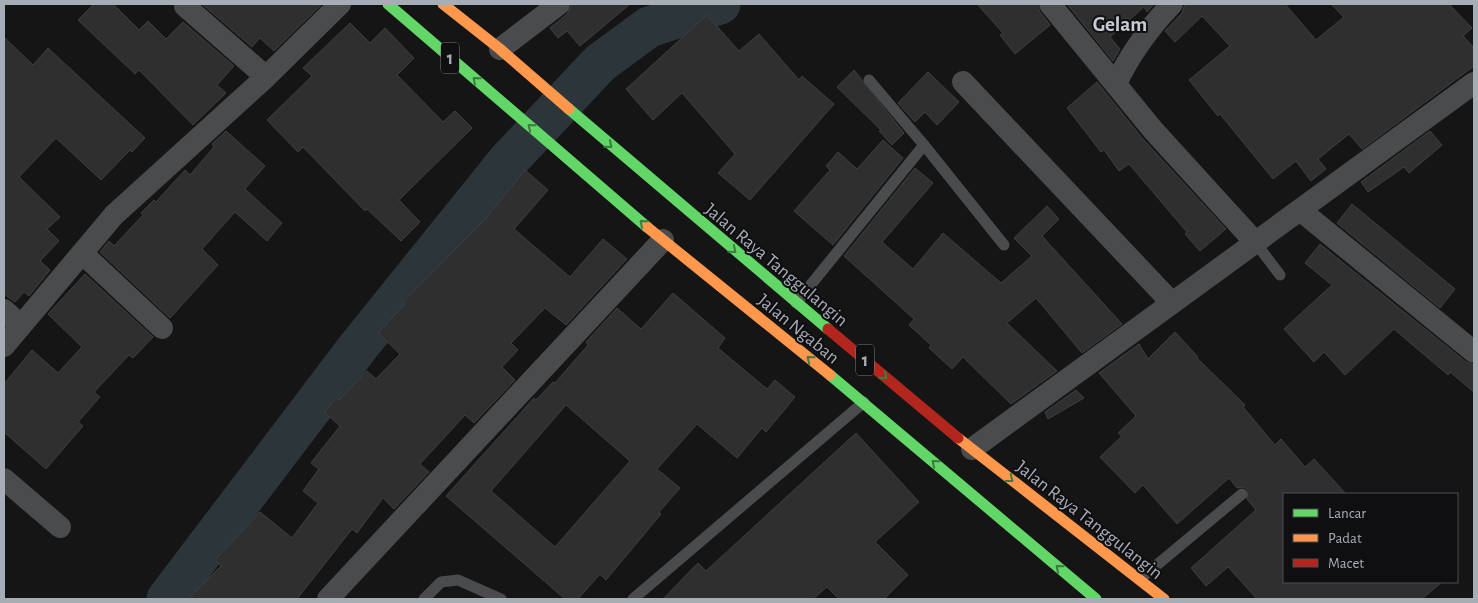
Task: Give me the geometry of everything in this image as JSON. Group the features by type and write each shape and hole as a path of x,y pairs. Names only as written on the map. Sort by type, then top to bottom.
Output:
{"highway":[{"name":"Jalan Ngaban","path":"388,4 663,240 864,402 1096,599"},
{"name":"Jalan Raya Tanggulangin","path":"443,4 500,49 546,91 796,303 972,449 1164,599"}],"street":[{"path":"4,346 114,215 266,77 340,4"},
{"path":"500,49 558,4"},
{"path":"1050,4 1153,130 1255,242"},
{"path":"1116,84 1130,56 1158,18 1172,4"},
{"path":"185,6 266,77"},
{"path":"963,82 1172,303"},
{"path":"972,449 1474,83"},
{"path":"1300,210 1474,352"},
{"path":"328,599 663,240"},
{"path":"82,252 162,328"},
{"path":"4,310 20,326"},
{"path":"4,479 60,527"}],"lane":[{"path":"869,80 1004,245"},
{"path":"796,303 924,145"},
{"path":"1255,242 1280,275"},
{"path":"633,599 864,402"},
{"path":"1140,579 1242,494"},
{"path":"424,599 441,582 458,580 500,599"}],"building":[{"path":"94,4 113,4 139,30 148,21 166,39 183,22 234,66 217,85 226,93 193,125 139,70 135,74 78,20"},
{"path":"202,4 322,4 274,51 260,38 252,47"},
{"path":"572,4 630,4 580,46 567,31 558,38 550,28 567,14"},
{"path":"977,4 1037,4 1040,12 1050,25 1015,54 1000,35 1003,33"},
{"path":"1067,4 1154,4 1147,12 1144,7 1110,37 1120,49 1113,61"},
{"path":"1185,4 1285,4 1316,40 1344,17 1331,4 1449,4 1472,28 1463,36 1474,48 1474,66 1362,149 1349,134 1318,159 1326,169 1311,181 1296,161 1273,179 1220,114 1218,116 1189,80 1230,46 1202,16 1175,42 1165,31 1182,13"},
{"path":"707,15 739,51 759,34 799,80 802,76 834,104 750,200 718,173 735,154 682,93 653,120 626,89"},
{"path":"350,23 370,43 385,28 414,58 397,75 443,122 455,111 472,128 399,200 420,222 401,241 367,209 365,211 303,147 298,152 267,120 312,76 303,68"},
{"path":"4,37 33,65 48,48 145,138 132,152 130,150 101,180 56,138 19,177 60,217 47,229 59,241 40,261 50,270 29,296 24,292 15,302 4,294"},
{"path":"854,70 904,133 892,145 879,131 881,130 837,87"},
{"path":"928,72 959,102 937,125 925,112 915,122 898,103"},
{"path":"1097,82 1143,139 1226,229 1200,251 1185,234 1187,232 1129,164 1119,171 1104,150 1101,152 1067,108"},
{"path":"226,131 265,166 245,189 282,223 267,241 235,212 202,249 218,265 170,318 100,252 109,241 114,246 143,215 141,213 154,200 156,202 185,170 190,175 214,147 212,144"},
{"path":"1430,131 1442,145 1409,173 1404,167 1368,192 1361,182"},
{"path":"883,140 903,158 833,245 794,211 830,170 826,166 838,152 857,169"},
{"path":"915,168 933,183 882,242 913,269 943,233 1001,283 1032,256 1014,238 1047,206 1059,219 1042,236 1122,324 1082,353 1036,298 1007,323 1057,371 1011,404 963,357 952,369 929,348 931,345 909,325 914,319 844,256"},
{"path":"525,170 548,190 514,229 570,277 603,239 627,259 566,325 545,308 511,343 518,350 502,367 515,380 474,423 465,415 420,464 429,472 394,509 383,498 357,533 352,529 297,599 188,599 221,566 215,560 260,512 292,538 318,503 303,491 319,469 311,463 340,426 324,412 337,398 339,400 367,371 376,379 400,354 378,333 405,304 403,302 486,218"},
{"path":"1352,204 1455,289 1440,308 1337,223"},
{"path":"1320,244 1466,362 1474,365 1474,392 1450,372 1448,375 1394,329 1345,375 1324,352 1314,362 1284,329 1332,285 1305,263"},
{"path":"85,274 153,337 133,358 129,355 94,392 100,397 78,422 83,426 46,469 4,432 4,384 32,350 58,373 82,347 48,314"},
{"path":"673,293 725,338 718,348 767,389 775,380 795,397 766,432 762,428 737,458 697,424 657,469 680,488 659,512 661,514 606,580 600,574 578,599 565,599 446,496 534,398 536,400 553,382 555,383 588,345 586,342 617,308 641,329","holes":["566,405 630,461 555,547 491,491"]},
{"path":"1175,332 1197,358 1245,405 1243,407 1275,445 1281,439 1305,467 1314,459 1345,493 1283,493 1283,583 1441,583 1422,599 1257,599 1228,567 1206,586 1191,568 1256,510 1247,499 1248,490 1244,487 1237,488 1229,478 1177,524 1143,485 1135,493 1100,457 1122,436 1118,433 1136,416 1099,373 1139,344 1148,359"},
{"path":"1076,390 1084,398 1048,419 1045,412"},
{"path":"856,433 919,502 875,542 908,575 884,599 839,599 827,587 813,599 663,599 698,563 706,571"}],"waterway":[{"path":"167,599 358,347 507,162 600,63 649,27 720,4"}],"traffic: fast":[{"path":"388,4 647,227"},
{"path":"569,109 828,329"},
{"path":"830,375 1096,599"}],"traffic: slow":[{"path":"443,4 500,49 569,109"},
{"path":"647,227 830,375"},
{"path":"958,438 1164,599"}],"traffic: jam":[{"path":"828,329 958,438"}],"district":[{"name":"Gelam","path":"1120,24"}]}
